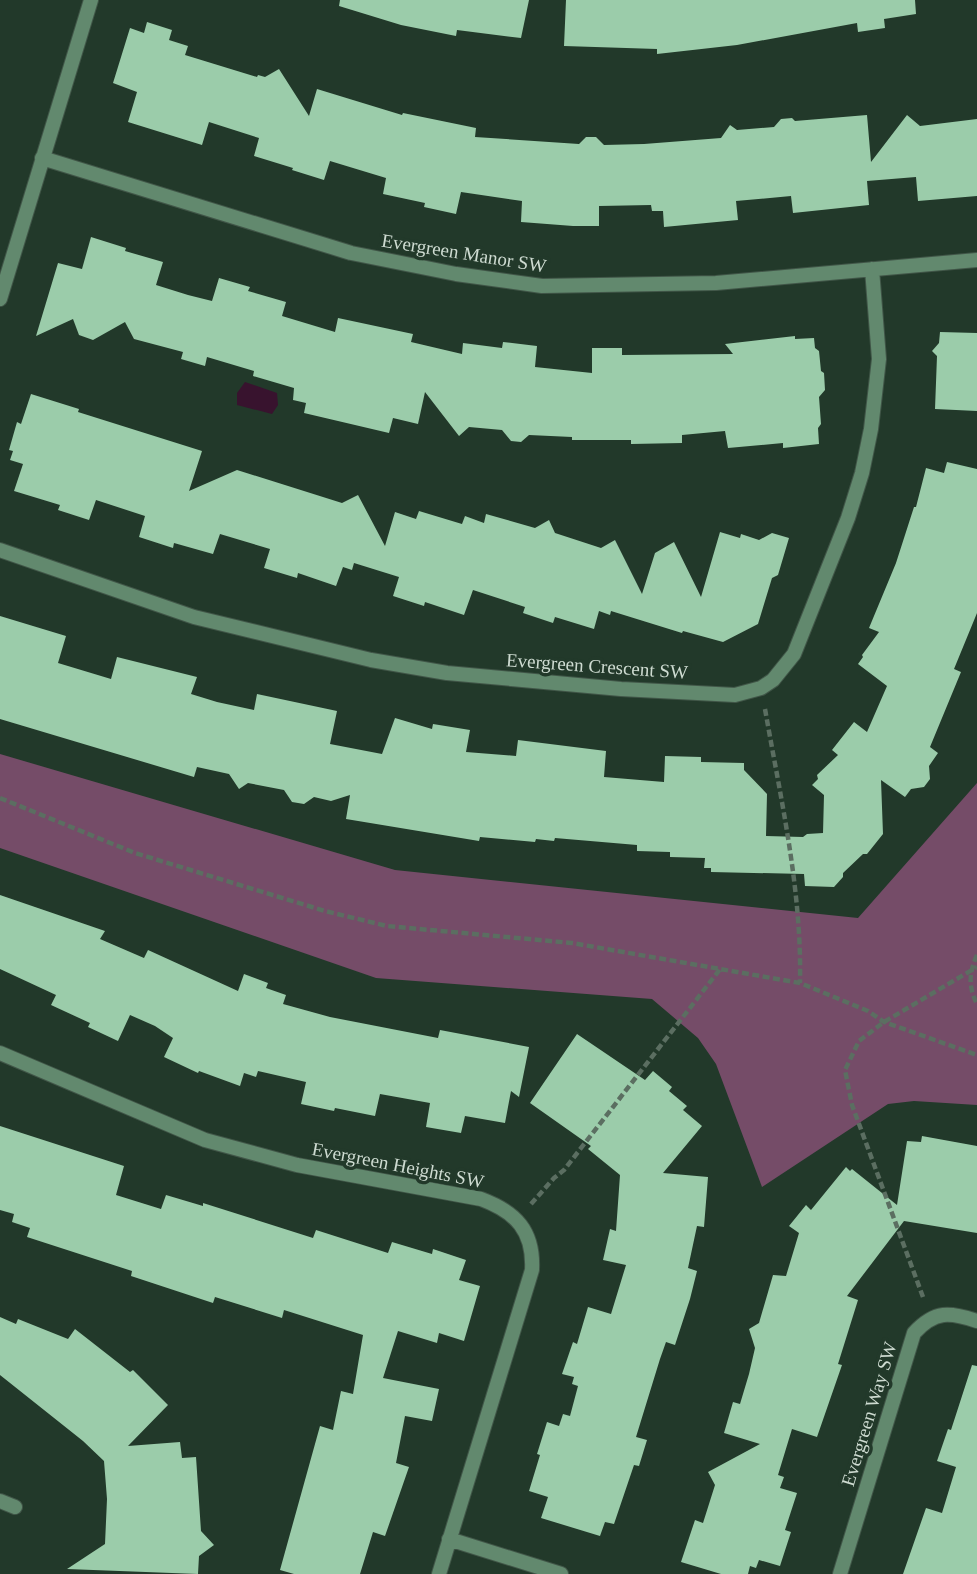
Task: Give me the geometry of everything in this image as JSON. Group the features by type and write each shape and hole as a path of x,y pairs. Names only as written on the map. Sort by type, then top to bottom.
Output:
{"street":[{"path":"0,299 91,0"},
{"name":"Evergreen Manor SW","path":"42,158 351,253 456,274 542,286 716,283 977,260"},
{"path":"761,688 773,680 794,654 848,518 862,473 871,429 878,359 872,269"},
{"name":"Evergreen Crescent SW","path":"0,550 194,617 371,660 447,673 621,689 735,695 761,688"},
{"name":"Evergreen Heights SW","path":"0,1053 205,1140 298,1165 481,1199 508,1211 517,1220"},
{"path":"439,1574 532,1270 530,1242 517,1220"},
{"path":"930,1318 950,1313 977,1321"},
{"name":"Evergreen Way SW","path":"840,1574 914,1333 930,1318"},
{"path":"0,1501 15,1507"},
{"path":"449,1539 561,1574"}],"path":[{"path":"761,688 797,901 800,983"},
{"path":"0,798 135,853 255,892 387,926 572,943 800,983 868,1011 884,1022 977,1055"},
{"path":"977,955 971,970 970,989 977,1004"},
{"path":"930,1318 852,1105 845,1070 859,1041 884,1022 977,967"},
{"path":"517,1220 564,1170 721,968"}],"shaded area":[{"path":"245,382 277,393 278,405 272,414 237,405 237,393"},
{"path":"0,754 395,870 858,918 977,783 977,1105 914,1101 888,1104 762,1187 716,1064 698,1038 652,999 376,978 0,848"}],"building":[{"path":"340,0 529,0 521,38 457,30 456,36 401,25 339,6"},
{"path":"566,0 915,0 916,14 884,19 885,28 858,32 857,23 737,45 657,54 657,49 564,46"},
{"path":"147,22 172,30 169,40 188,46 185,55 257,77 265,77 279,69 309,116 317,89 402,115 403,113 476,128 475,137 579,144 586,137 596,137 604,145 644,144 721,138 730,125 737,130 774,127 781,119 792,118 795,121 867,115 871,162 907,115 920,126 977,119 977,196 918,201 916,177 867,181 869,205 793,213 791,196 736,201 738,220 664,227 663,211 652,211 651,205 599,206 599,226 573,226 521,222 522,201 461,192 456,214 424,207 425,203 383,194 386,178 330,161 324,180 254,156 259,138 209,122 202,145 128,122 137,92 113,83 130,28 144,33"},
{"path":"91,237 163,262 156,285 188,295 212,301 219,278 250,287 248,291 286,302 282,316 335,332 338,318 413,334 411,342 462,354 463,343 502,348 503,342 537,346 535,367 592,373 592,348 622,348 622,355 733,354 725,344 795,336 795,339 814,338 815,348 819,351 821,371 824,373 825,390 819,397 819,444 783,448 783,443 728,448 725,431 682,435 682,443 631,444 631,440 572,440 572,437 529,435 521,442 511,441 502,430 469,427 459,436 425,392 418,424 393,418 389,433 304,413 306,403 293,400 294,388 253,376 254,371 207,357 205,366 181,359 183,352 134,339 125,322 93,340 79,335 73,319 36,336 58,263 82,269"},
{"path":"940,332 977,333 977,411 935,409 937,356 932,351 939,343"},
{"path":"31,394 79,409 78,412 202,451 189,491 237,470 342,503 358,495 385,546 395,512 416,519 419,511 462,524 465,516 484,523 486,514 535,528 549,520 555,533 601,548 615,540 642,594 655,553 674,542 701,597 720,532 740,538 741,534 759,540 772,533 789,538 778,575 772,578 758,624 723,642 683,631 682,633 611,611 610,615 599,611 594,629 555,617 553,623 523,613 525,607 473,590 464,615 425,602 424,606 393,596 399,577 354,563 352,570 343,567 336,586 298,573 297,578 264,568 270,549 220,534 213,554 174,543 173,548 139,537 145,516 96,500 89,520 58,510 60,505 14,491 23,464 10,460 13,451 9,450 17,422 21,424"},
{"path":"947,462 977,469 977,613 954,669 961,672 930,747 938,753 929,766 930,779 924,787 911,789 905,797 881,780 883,834 867,854 863,854 843,873 843,877 834,887 805,886 804,874 711,872 711,868 704,868 705,858 670,857 670,852 637,851 637,845 555,838 554,841 536,839 535,842 480,837 479,841 346,819 350,795 331,801 314,797 304,804 292,802 284,790 248,783 239,789 229,774 197,767 194,777 0,719 0,616 66,636 58,663 111,679 117,657 197,677 191,694 217,702 254,710 257,694 337,711 330,744 382,754 395,718 432,729 433,724 470,730 466,752 516,756 518,740 606,751 604,777 664,782 665,756 701,757 701,762 744,763 744,770 767,794 766,836 803,837 807,834 823,833 824,795 812,785 818,779 817,775 838,755 832,750 854,722 867,732 887,686 858,664 879,632 869,628 916,507 926,468 944,473"},
{"path":"0,895 105,931 100,939 144,958 148,950 238,991 244,974 268,983 266,988 286,995 283,1004 330,1017 438,1038 440,1030 529,1047 519,1097 511,1091 505,1123 465,1116 461,1133 426,1127 430,1103 380,1094 375,1116 335,1108 334,1111 301,1104 306,1082 258,1071 256,1077 244,1073 240,1086 199,1071 198,1073 164,1057 173,1038 155,1026 130,1015 118,1041 88,1027 90,1023 51,1005 56,995 0,969"},
{"path":"577,1034 645,1080 653,1071 672,1087 669,1091 687,1106 683,1110 702,1126 663,1173 708,1177 704,1227 697,1226 688,1268 697,1271 690,1299 675,1345 666,1342 636,1437 647,1440 639,1466 634,1465 614,1524 605,1522 600,1536 541,1518 548,1497 529,1491 547,1422 559,1426 563,1414 570,1416 578,1386 572,1384 574,1377 562,1374 573,1342 577,1344 588,1307 611,1314 626,1265 603,1260 610,1229 616,1231 620,1175 588,1149 591,1146 530,1103"},
{"path":"0,1126 124,1166 116,1195 161,1209 166,1195 203,1206 203,1203 313,1238 316,1230 388,1253 392,1242 432,1254 433,1249 466,1260 459,1280 480,1286 464,1341 439,1333 437,1343 398,1331 383,1378 439,1389 432,1421 405,1416 396,1463 409,1467 385,1536 373,1532 360,1574 294,1574 280,1570 320,1426 333,1430 341,1391 353,1394 363,1335 284,1310 282,1318 215,1297 213,1303 131,1276 132,1271 27,1237 30,1228 12,1222 14,1214 0,1210"},
{"path":"922,1136 977,1146 977,1233 904,1221 847,1296 858,1300 838,1364 842,1365 817,1437 792,1429 778,1475 784,1477 780,1488 797,1493 785,1530 791,1532 780,1566 759,1560 756,1568 750,1566 748,1574 721,1574 681,1562 695,1520 703,1523 715,1485 708,1472 760,1444 724,1433 733,1402 740,1404 749,1374 755,1348 749,1329 759,1323 773,1275 786,1276 799,1233 789,1226 806,1205 811,1210 846,1167 897,1205 907,1141 921,1142"},
{"path":"0,1317 16,1324 18,1319 68,1339 75,1329 130,1372 133,1370 168,1405 128,1446 180,1442 182,1458 196,1457 201,1531 214,1545 199,1556 198,1574 67,1569 105,1544 107,1499 104,1461 0,1375"},
{"path":"972,1365 977,1366 977,1574 903,1574 926,1508 942,1513 956,1467 937,1461 948,1429 951,1430"}]}
